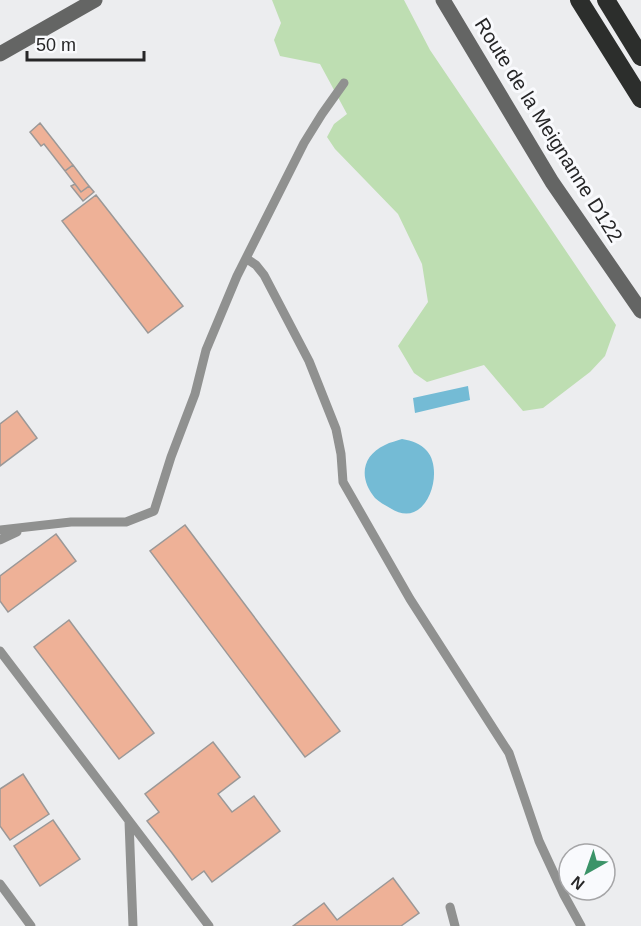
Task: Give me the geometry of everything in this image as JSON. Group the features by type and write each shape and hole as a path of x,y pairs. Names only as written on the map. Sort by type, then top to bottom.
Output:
{"highway":[{"path":"579,0 641,99"},
{"path":"606,0 641,57"}],"street":[{"path":"0,54 95,0"},
{"name":"Route de la Meignanne D122","path":"443,0 552,183 641,311"}],"lane":[{"path":"0,530 71,522 126,522 154,511 171,457 195,394 206,350 237,276 304,143 344,83"},
{"path":"246,259 264,275 309,361 336,429 342,454 343,482 410,599 509,753 539,841 581,926"},
{"path":"0,540 29,527"},
{"path":"0,651 209,926"},
{"path":"129,821 133,926"},
{"path":"0,884 3,894 31,926"},
{"path":"450,907 455,926"}],"green space":[{"path":"272,0 404,0 430,50 616,325 605,356 590,372 543,408 523,411 484,365 427,382 414,373 398,346 428,302 422,264 398,214 335,149 327,137 334,124 347,114 320,64 280,56 274,40 281,23"}],"water":[{"path":"468,386 470,400 415,413 413,398"},
{"path":"402,439 416,443 427,451 432,460 434,472 433,484 423,506 414,512 403,513 375,498 366,483 365,476 365,468 371,455 387,444"}],"building":[{"path":"40,123 73,165 65,171 44,144 41,146 30,132"},
{"path":"73,165 89,186 81,192 65,171"},
{"path":"75,184 81,192 89,186 94,192 83,201 71,186"},
{"path":"96,195 183,306 148,333 62,221"},
{"path":"17,411 37,438 0,466 0,424"},
{"path":"185,525 340,731 305,757 150,551"},
{"path":"56,534 76,561 8,612 0,601 0,576"},
{"path":"69,620 154,733 119,759 34,647"},
{"path":"213,742 240,777 218,794 232,812 254,796 280,831 212,882 204,871 192,880 147,821 159,812 145,794"},
{"path":"23,774 49,814 10,840 0,826 0,789"},
{"path":"53,820 80,859 40,886 14,846"},
{"path":"393,878 419,913 401,926 293,926 324,903 337,920"}]}
